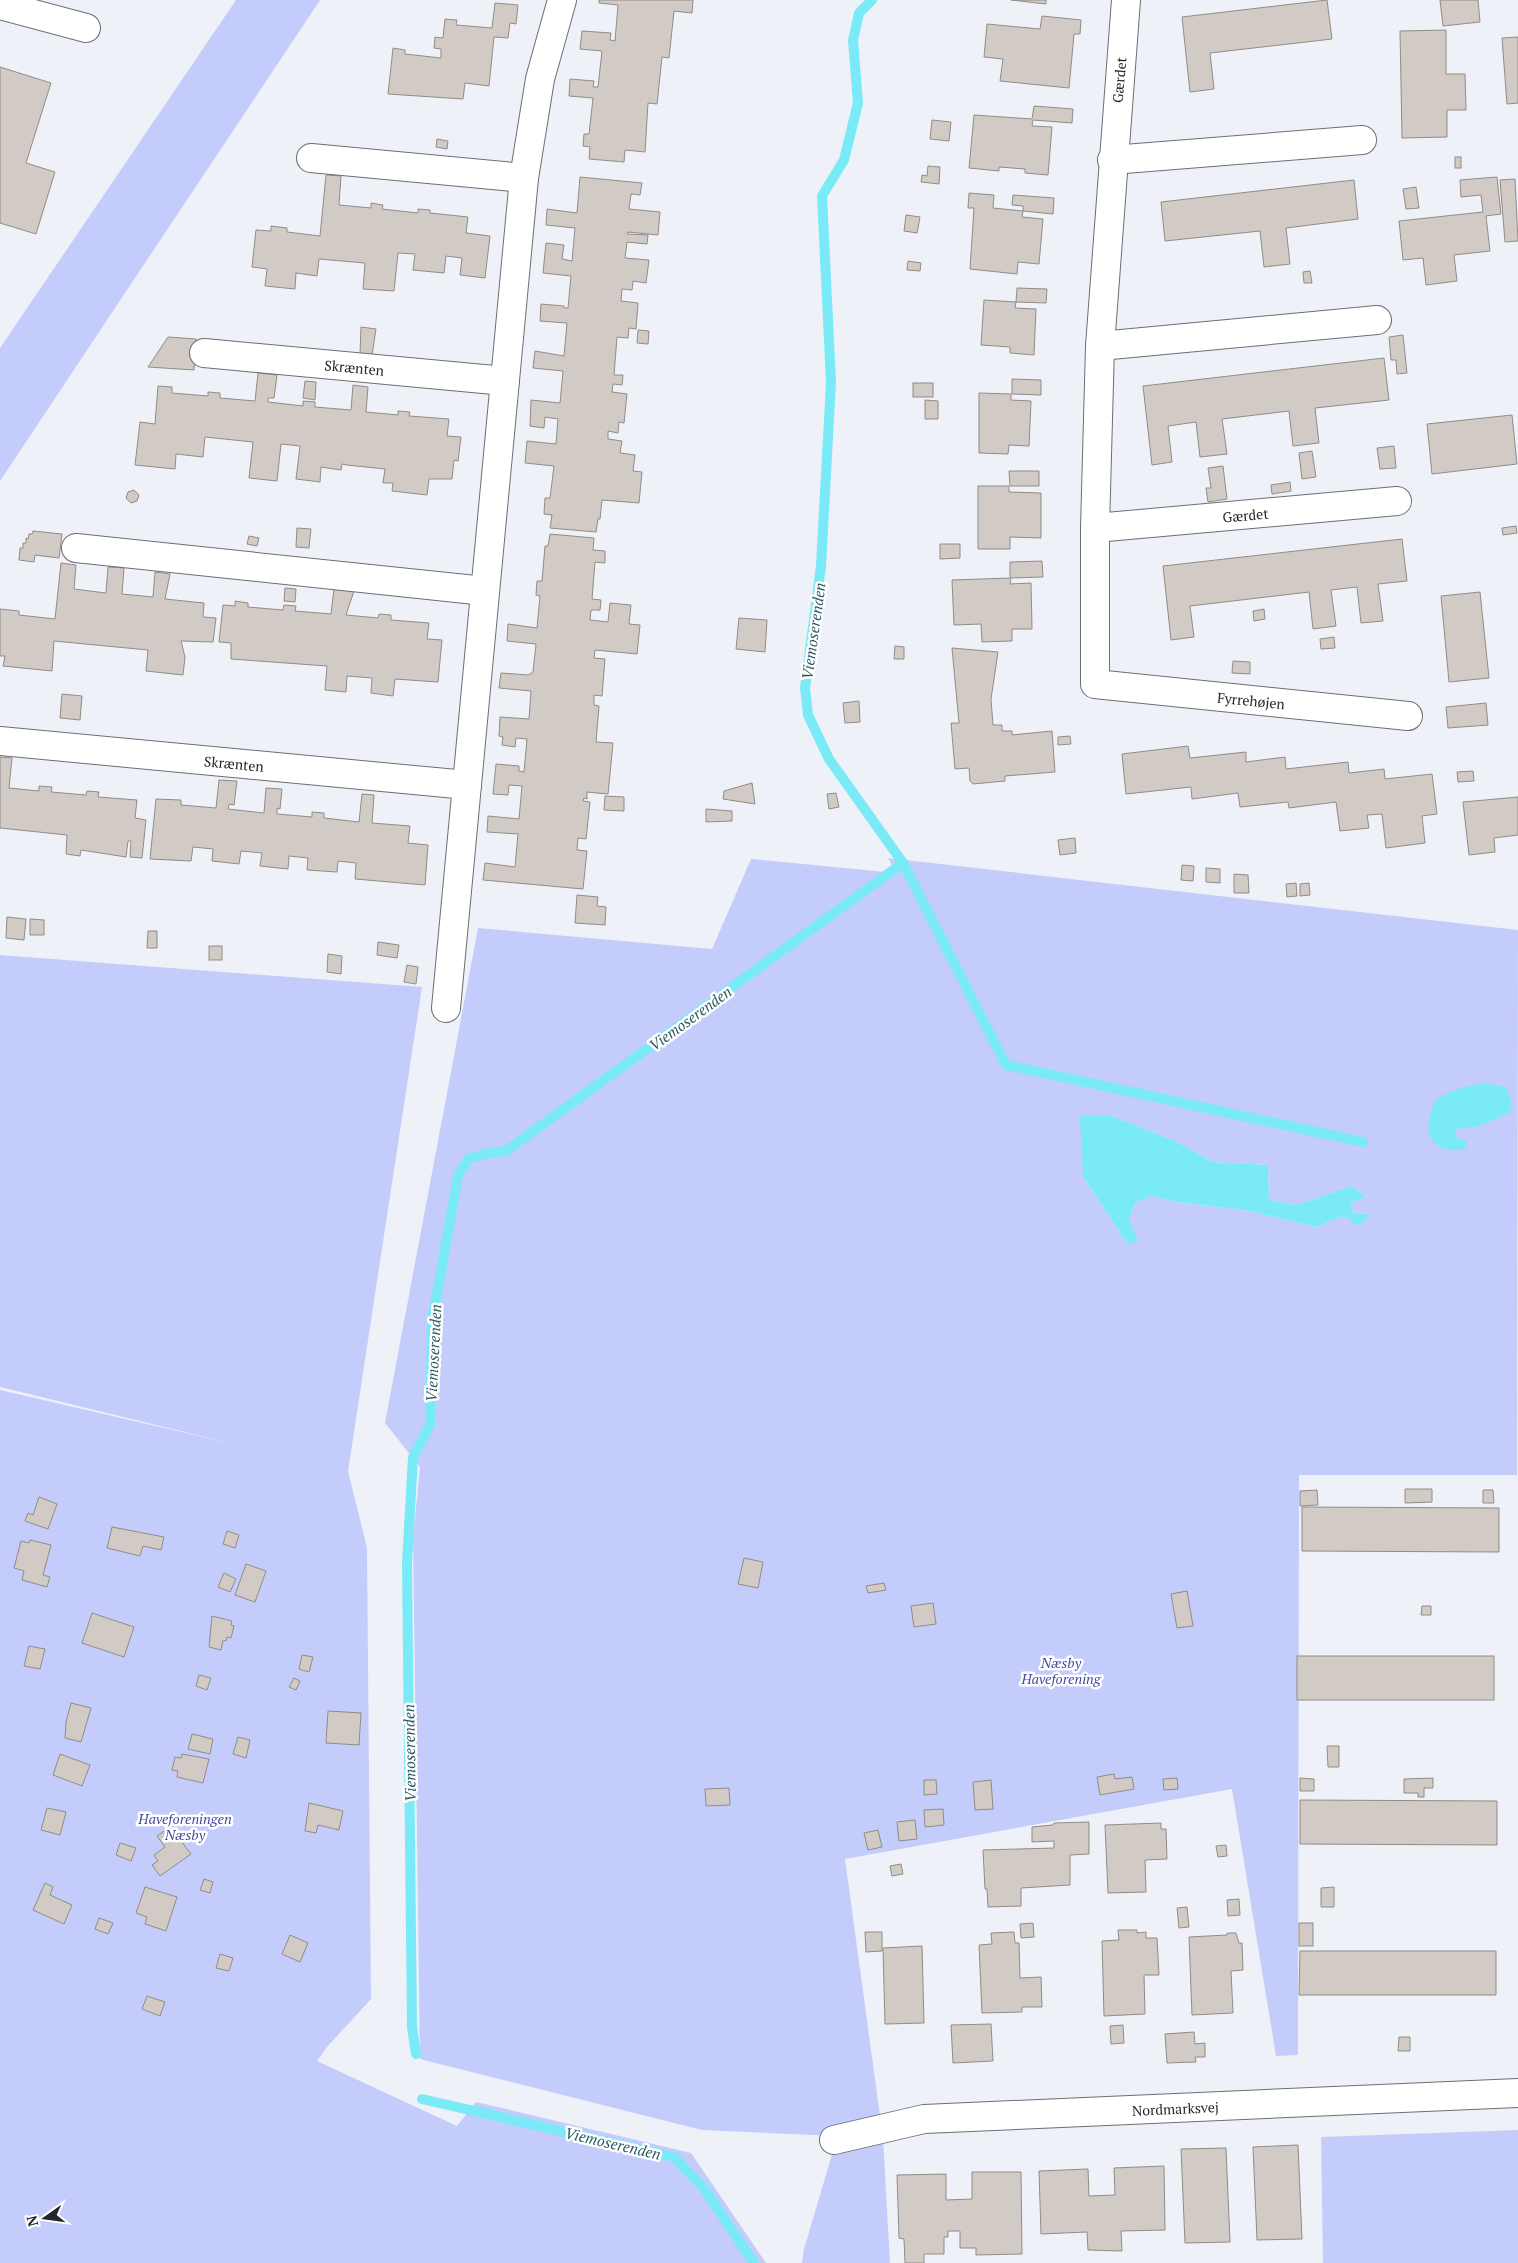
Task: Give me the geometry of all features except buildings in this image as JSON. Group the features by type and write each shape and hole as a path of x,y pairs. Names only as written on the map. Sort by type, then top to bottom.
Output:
{"street":[{"path":"446,1008 524,178 540,79 562,0"},
{"name":"Gærdet","path":"1095,684 1094,528 1100,346 1112,160 1126,0"},
{"path":"0,5 86,28"},
{"path":"1112,160 1362,140"},
{"path":"311,158 524,178"},
{"path":"1100,346 1377,320"},
{"name":"Skrænten","path":"204,353 505,381"},
{"name":"Gærdet","path":"1094,528 1397,501"},
{"path":"76,548 485,591"},
{"name":"Fyrrehøjen","path":"1095,684 1408,716"},
{"name":"Skrænten","path":"0,741 467,785"},
{"name":"Nordmarksvej","path":"834,2140 924,2119 1518,2093"}],"green space":[{"path":"236,0 320,0 0,481 0,348"},
{"name":"Næsby Haveforening","path":"888,858 1518,930 1517,1475 1299,1475 1298,2055 1276,2056 1232,1789 845,1859 883,2138 890,2263 802,2263 804,2249 833,2151 880,2138 702,2130 420,2059 413,1539 420,1467 385,1423 478,928 712,949 751,859 896,873","holes":["1109,1115 1175,1141 1213,1162 1268,1165 1269,1200 1297,1205 1351,1186 1366,1196 1350,1204 1354,1213 1368,1214 1348,1218 1339,1217 1316,1227 1244,1210 1176,1202 1151,1196 1135,1203 1129,1220 1128,1245 1083,1177"]},
{"name":"Haveforeningen Næsby","path":"0,955 422,987 348,1471 367,1548 371,1999 327,2047 317,2061 457,2126 476,2102 691,2153 766,2263 0,2263 0,1390 238,1445 0,1387"},
{"path":"1518,2130 1518,2263 1323,2263 1321,2137"}],"shaded area":[{"path":"1483,1083 1506,1087 1512,1104 1510,1112 1480,1126 1455,1129 1457,1138 1467,1141 1465,1149 1456,1150 1440,1147 1434,1142 1428,1130 1434,1103 1452,1091"},
{"path":"1109,1115 1175,1141 1213,1162 1268,1165 1269,1200 1297,1205 1351,1186 1366,1196 1350,1204 1354,1213 1368,1214 1367,1220 1358,1226 1348,1218 1339,1217 1316,1227 1244,1210 1176,1202 1151,1196 1135,1203 1129,1220 1138,1240 1128,1245 1083,1177 1080,1116"}],"waterway":[{"name":"Viemoserenden","path":"416,2054 412,2027 407,1563 413,1457 430,1425 432,1322 458,1176 468,1159 488,1153 506,1151 903,863 829,759 808,715 805,688 821,566 831,382 822,196 844,160 858,103 853,40 859,13 872,0"},
{"path":"903,863 1006,1065 1363,1142"},
{"name":"Viemoserenden","path":"422,2099 674,2157 703,2187 754,2263"}]}
